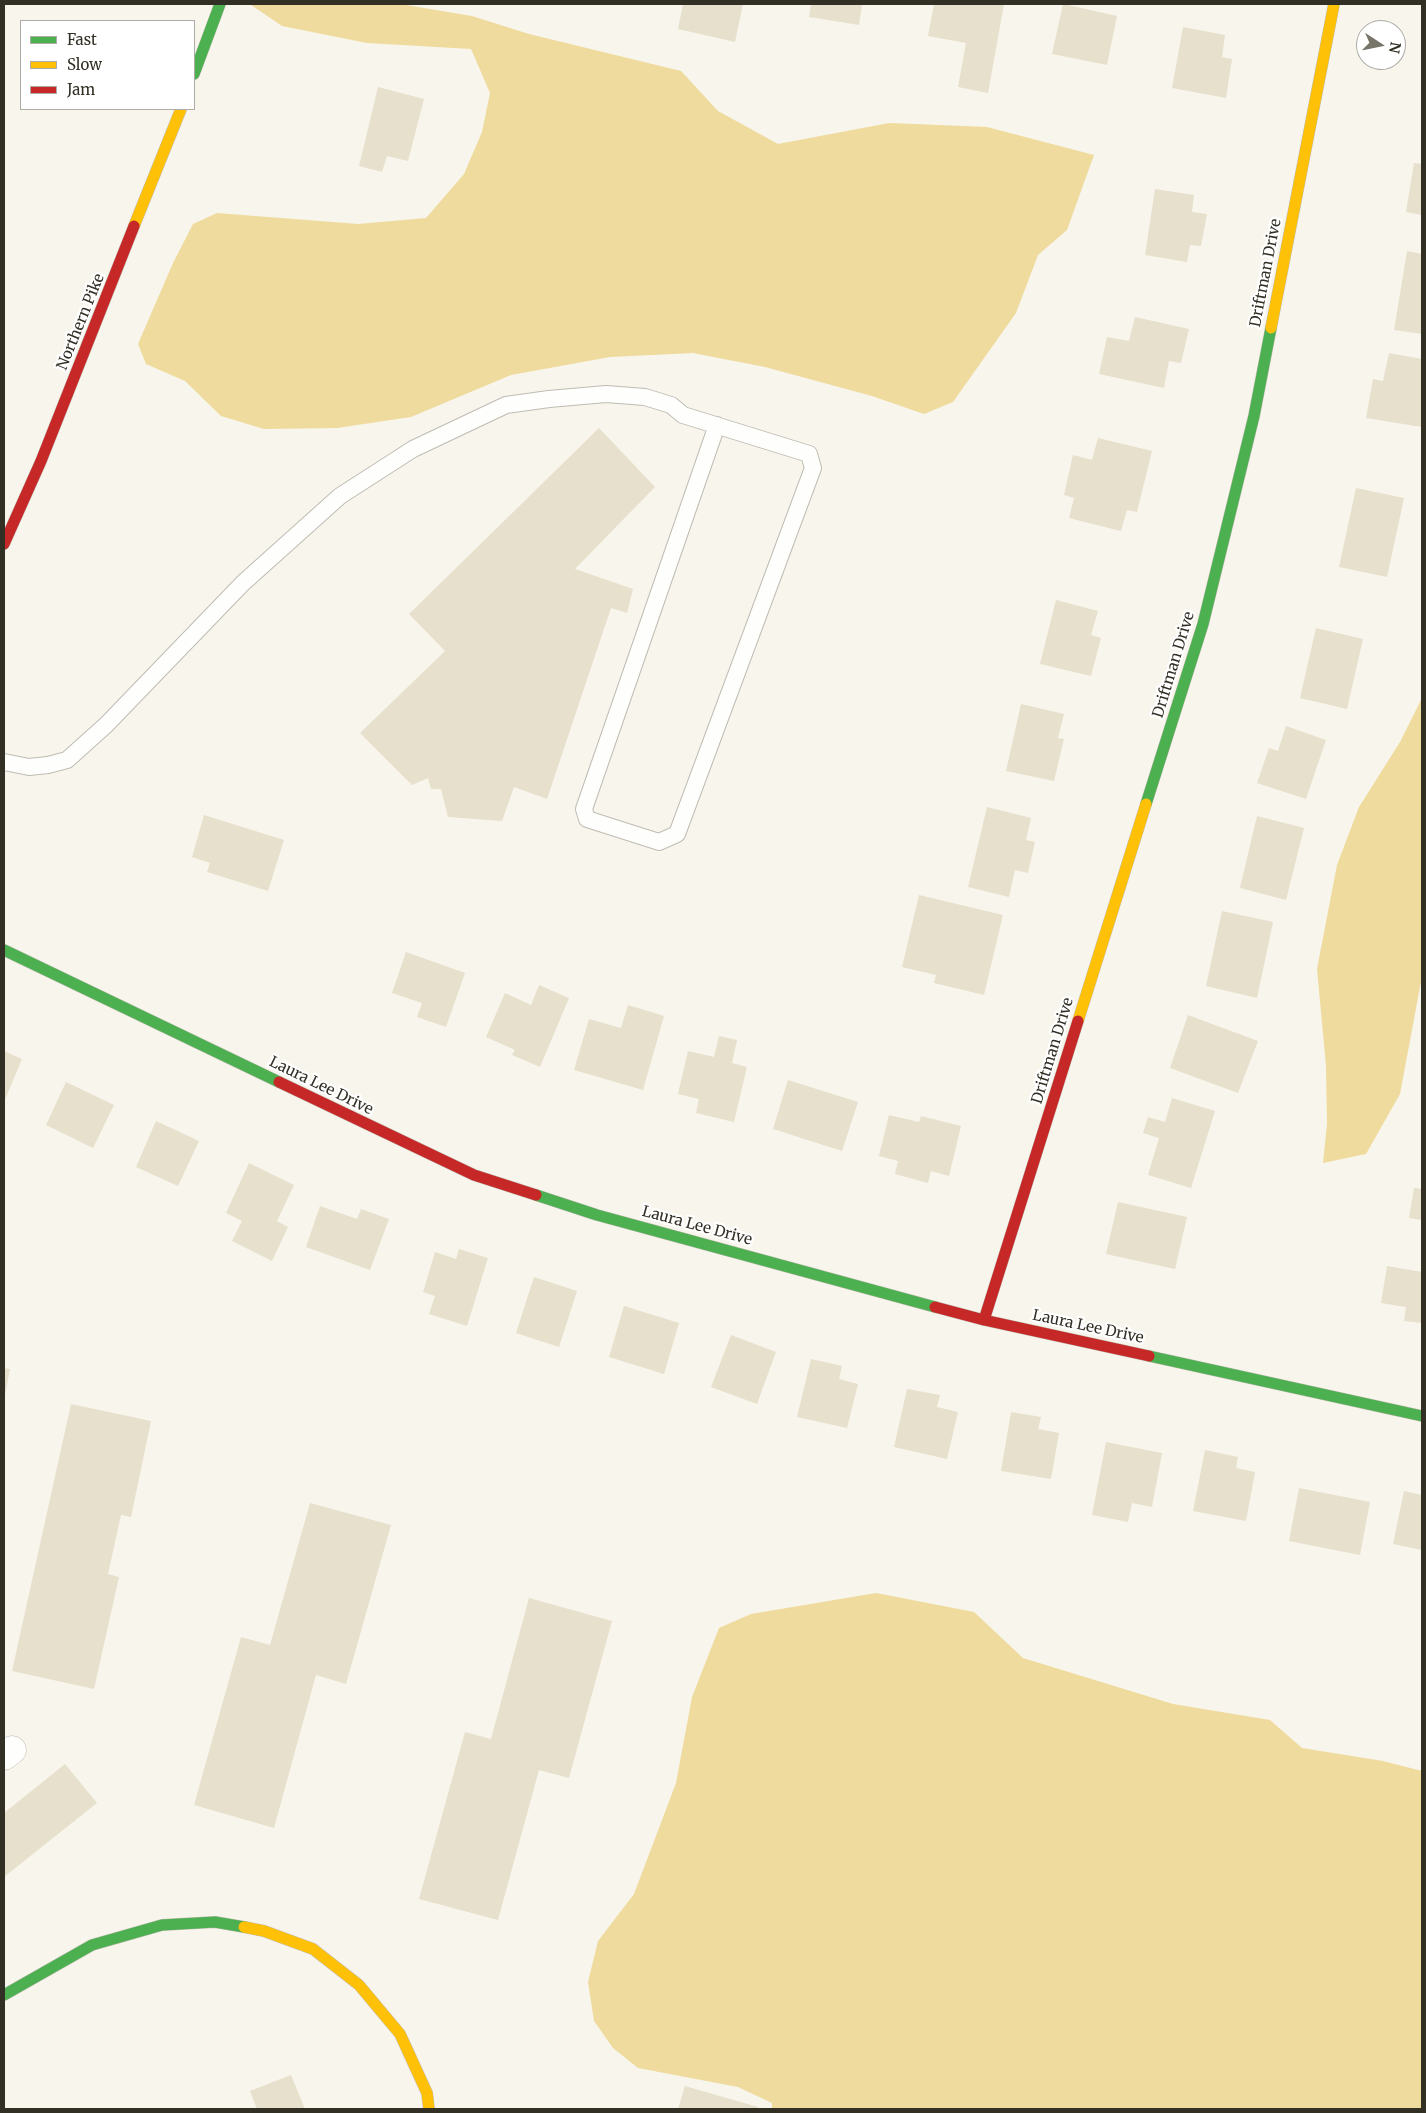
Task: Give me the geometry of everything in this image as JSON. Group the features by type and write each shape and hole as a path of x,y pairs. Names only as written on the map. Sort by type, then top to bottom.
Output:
{"street":[{"path":"195,71 220,4"},
{"name":"Driftman Drive","path":"984,1320 1203,624 1254,416 1334,4"},
{"name":"Northern Pike","path":"4,544 41,461 181,110"},
{"name":"Laura Lee Drive","path":"4,950 474,1174 597,1215 984,1320 1422,1416"},
{"path":"4,1995 92,1946 162,1925 215,1922 264,1931 313,1949 360,1985 400,2034 427,2092 429,2109"}],"lane":[{"path":"4,762 29,767 67,760 106,725 242,583 340,496 414,449 481,415 506,405 606,394 645,397 671,405 683,414 809,454 813,468 677,834 659,842 587,819 584,809 717,425"}],"shaded area":[{"path":"252,4 400,4 472,16 529,34 681,71 718,111 778,144 889,123 987,127 1094,155 1067,230 1038,255 1016,313 953,402 924,414 872,396 765,367 693,353 610,357 511,375 411,417 337,428 264,429 221,416 185,381 146,364 138,344 173,263 193,224 217,213 358,224 426,218 464,174 482,132 490,93 471,49 367,43 282,26"},
{"path":"1422,698 1422,976 1400,1094 1366,1154 1323,1163 1327,1124 1326,1066 1317,969 1337,865 1359,807 1400,742"},
{"path":"876,1593 974,1612 1023,1658 1173,1704 1270,1720 1302,1748 1383,1761 1422,1771 1422,2109 772,2109 772,2103 738,2087 638,2068 613,2048 594,2021 588,1982 598,1941 634,1894 676,1783 692,1697 719,1628 751,1614"}],"building":[{"path":"683,4 743,4 735,42 678,29"},
{"path":"811,4 862,4 859,25 809,17"},
{"path":"934,4 1004,4 988,93 958,87 966,43 928,36"},
{"path":"1063,4 1117,16 1107,65 1052,54"},
{"path":"1183,27 1225,35 1222,57 1232,59 1226,98 1172,88"},
{"path":"378,87 424,99 408,161 387,156 382,172 359,166"},
{"path":"1414,163 1422,164 1422,215 1406,212"},
{"path":"1155,189 1194,195 1192,212 1207,214 1201,246 1190,245 1187,262 1145,255"},
{"path":"1407,251 1422,254 1422,334 1394,330"},
{"path":"1135,317 1189,329 1181,363 1169,361 1164,388 1099,374 1107,337 1129,341"},
{"path":"1389,353 1422,359 1422,427 1366,418 1373,379 1383,381"},
{"path":"599,428 655,487 575,569 633,589 627,613 611,608 547,799 514,787 502,821 448,817 441,789 431,789 428,778 412,785 360,733 445,651 409,614"},
{"path":"1098,438 1152,451 1137,512 1127,510 1121,531 1069,518 1074,498 1064,495 1073,455 1092,460"},
{"path":"1356,488 1404,498 1387,577 1339,567"},
{"path":"1056,600 1098,611 1091,635 1101,638 1091,676 1040,664"},
{"path":"1316,628 1363,639 1347,709 1300,698"},
{"path":"1021,704 1064,714 1058,738 1064,739 1054,781 1006,771"},
{"path":"1286,726 1326,740 1306,799 1257,783 1269,748 1278,751"},
{"path":"987,807 1031,818 1026,840 1035,842 1028,873 1015,870 1009,897 968,887"},
{"path":"204,815 284,840 268,891 207,872 210,863 192,857"},
{"path":"1257,816 1304,828 1286,900 1240,888"},
{"path":"919,895 1003,915 984,995 934,983 936,975 902,967"},
{"path":"1222,911 1273,922 1257,998 1206,986"},
{"path":"406,952 465,973 446,1027 417,1017 422,1003 392,993"},
{"path":"539,985 569,998 540,1067 512,1055 515,1050 486,1037 505,993 531,1005"},
{"path":"628,1005 664,1016 643,1090 574,1070 589,1019 621,1028"},
{"path":"1188,1015 1258,1041 1238,1093 1170,1068"},
{"path":"719,1036 737,1040 732,1063 747,1067 734,1122 696,1113 699,1099 678,1094 688,1051 714,1057"},
{"path":"4,1051 22,1059 4,1102"},
{"path":"788,1080 858,1102 842,1151 773,1129"},
{"path":"66,1082 114,1105 93,1148 46,1125"},
{"path":"1172,1098 1215,1111 1191,1188 1148,1175 1159,1138 1143,1133 1148,1117 1165,1122"},
{"path":"889,1115 919,1122 921,1116 961,1126 949,1176 931,1171 928,1183 895,1174 898,1161 879,1156"},
{"path":"156,1121 199,1141 178,1186 136,1167"},
{"path":"249,1163 294,1185 277,1221 288,1227 272,1261 232,1241 242,1221 226,1213"},
{"path":"1414,1188 1422,1189 1422,1220 1409,1218"},
{"path":"1118,1202 1187,1217 1175,1269 1106,1254"},
{"path":"320,1206 357,1219 361,1209 389,1219 370,1270 306,1247"},
{"path":"459,1249 488,1258 467,1326 429,1314 435,1296 423,1292 435,1252 456,1259"},
{"path":"1387,1266 1422,1272 1422,1323 1404,1321 1406,1307 1381,1303"},
{"path":"534,1277 577,1291 559,1347 516,1333"},
{"path":"624,1306 679,1323 664,1374 609,1357"},
{"path":"731,1335 776,1352 757,1404 711,1387"},
{"path":"811,1359 842,1366 839,1379 858,1384 847,1428 797,1417"},
{"path":"4,1368 10,1369 5,1395 4,1394"},
{"path":"907,1389 940,1395 937,1407 958,1412 947,1459 894,1447"},
{"path":"71,1404 151,1421 131,1517 121,1515 108,1574 119,1577 94,1689 12,1671"},
{"path":"1011,1412 1041,1417 1038,1429 1059,1433 1051,1479 1001,1471"},
{"path":"1106,1442 1162,1453 1152,1507 1132,1503 1128,1522 1092,1515"},
{"path":"1205,1450 1238,1457 1236,1468 1255,1472 1246,1521 1193,1511"},
{"path":"1299,1488 1370,1502 1360,1555 1289,1541"},
{"path":"1404,1491 1422,1495 1422,1550 1393,1544"},
{"path":"310,1503 391,1525 346,1684 316,1675 274,1828 194,1805 241,1637 270,1645"},
{"path":"529,1598 612,1621 569,1778 539,1770 498,1920 419,1899 465,1732 491,1739"},
{"path":"65,1764 97,1803 4,1877 4,1813"},
{"path":"291,2075 305,2109 257,2109 250,2091"},
{"path":"685,2086 758,2107 758,2109 678,2109"}],"traffic: fast":[{"path":"195,71 220,4"},
{"path":"1146,804 1203,624 1254,416 1271,328"},
{"path":"4,950 279,1082"},
{"path":"536,1195 597,1215 935,1307"},
{"path":"1149,1356 1422,1416"},
{"path":"4,1995 92,1945 162,1925 215,1922 244,1927"}],"traffic: slow":[{"path":"1271,328 1334,4"},
{"path":"134,226 181,110"},
{"path":"1078,1021 1146,804"},
{"path":"244,1927 264,1931 313,1949 359,1985 400,2034 427,2093 429,2109"}],"traffic: jam":[{"path":"4,544 41,461 134,226"},
{"path":"984,1320 1078,1021"},
{"path":"279,1082 474,1175 536,1195"},
{"path":"935,1307 984,1320 1149,1356"}]}
